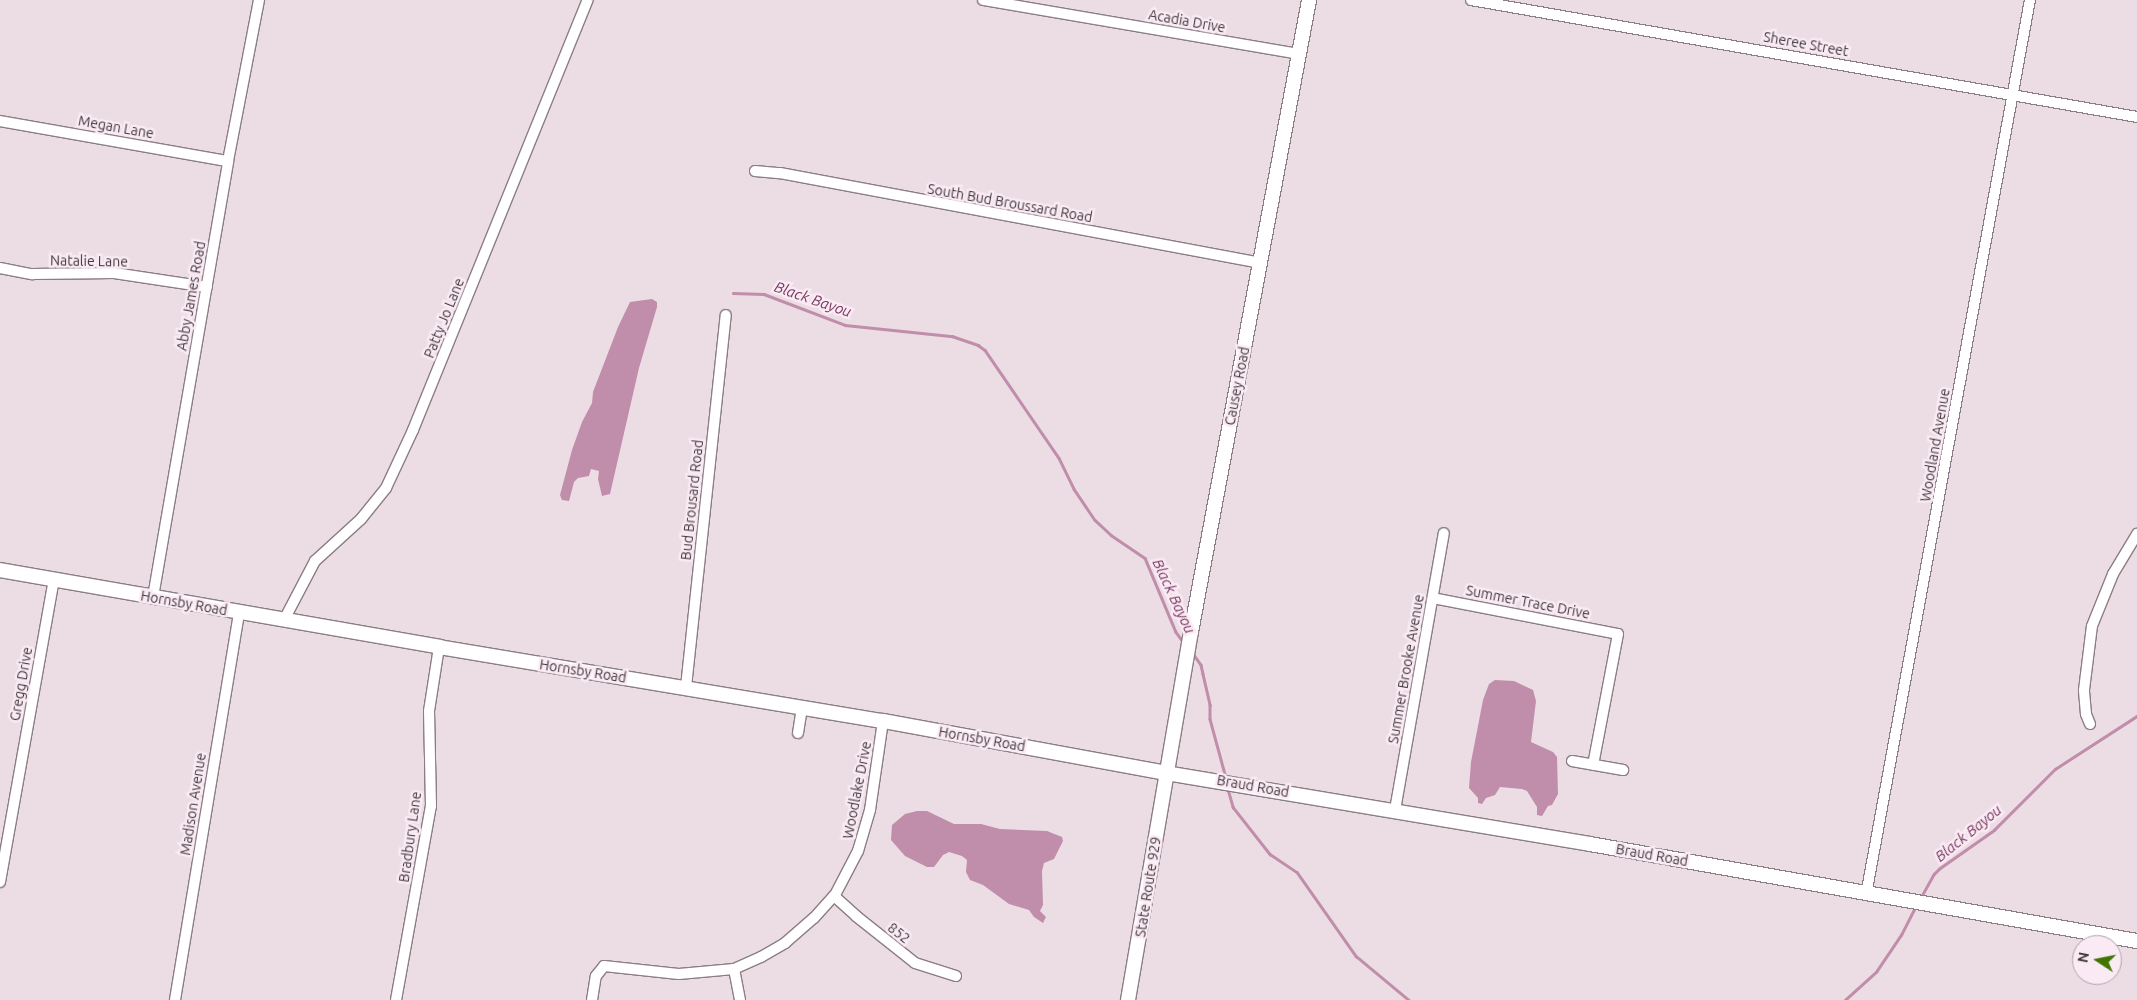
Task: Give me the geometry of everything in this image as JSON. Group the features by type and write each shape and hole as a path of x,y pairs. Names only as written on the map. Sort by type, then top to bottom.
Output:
{"street":[{"name":"Abby James Road","path":"152,597 228,161 259,0"},
{"name":"Patty Jo Lane","path":"284,620 315,561 361,519 386,488 413,430 588,0"},
{"name":"Acadia Drive","path":"983,0 1299,54"},
{"name":"Causey Road","path":"1166,773 1309,0"},
{"name":"Sheree Street","path":"1471,0 2137,117"},
{"name":"Woodland Avenue","path":"1866,895 2030,0"},
{"name":"Megan Lane","path":"0,121 228,161"},
{"name":"South Bud Broussard Road","path":"755,171 780,173 1260,263"},
{"name":"Natalie Lane","path":"0,268 32,274 114,273 207,287"},
{"name":"Bud Brousard Road","path":"686,687 726,315"},
{"name":"Summer Brooke Avenue","path":"1395,810 1444,533"},
{"path":"2090,724 2086,714 2084,690 2092,626 2113,574 2137,534"},
{"name":"Hornsby Road","path":"0,570 439,647 883,721 1166,773"},
{"name":"Gregg Drive","path":"0,882 54,579"},
{"name":"Summer Trace Drive","path":"1433,598 1618,634 1593,765"},
{"name":"Madison Avenue","path":"175,1000 239,612"},
{"name":"Bradbury Lane","path":"396,1000 431,806 430,710 439,647"},
{"path":"798,733 802,707"},
{"name":"Woodlake Drive","path":"592,1000 596,976 600,969 614,965 656,972 694,974 734,968 785,943 834,896 852,866 863,838 870,810 883,721"},
{"path":"1572,761 1623,770"},
{"name":"Braud Road","path":"1166,773 1395,810 1866,895 1908,899 2137,941"},
{"name":"State Route 929","path":"1128,1000 1143,924 1166,773"},
{"name":"852","path":"834,896 915,963 956,976"},
{"path":"734,968 740,998"}],"shaded area":[{"path":"652,299 657,302 657,307 639,368 610,494 602,496 598,479 599,471 591,469 589,476 578,478 574,482 569,501 562,500 560,495 572,450 582,422 592,403 593,392 618,327 630,302"},
{"path":"1495,680 1514,681 1533,690 1536,701 1531,742 1553,752 1557,757 1558,794 1552,805 1548,806 1542,816 1537,815 1537,807 1527,791 1522,789 1500,787 1495,795 1486,798 1482,804 1478,803 1478,798 1469,788 1471,762 1483,700 1489,684"},
{"path":"927,811 954,824 981,824 1000,829 1047,831 1062,837 1063,841 1054,859 1044,863 1042,871 1043,905 1040,911 1046,917 1043,923 1034,917 1029,910 1009,904 983,885 970,880 966,872 967,860 962,856 949,852 943,855 934,867 927,867 905,856 891,840 892,825 905,814"}],"waterway":[{"name":"Black Bayou","path":"733,293 764,294 845,325 952,336 978,345 985,350 1059,458 1074,489 1095,520 1111,535 1145,558 1176,632 1184,643"},
{"name":"Black Bayou","path":"1192,652 1201,665 1210,705 1210,719 1226,778"},
{"name":"Black Bayou","path":"1921,897 1934,874 1940,868 1994,830 2055,769 2137,716"},
{"name":"Black Bayou","path":"1228,789 1233,807 1270,854 1297,872 1356,956 1409,1000"},
{"name":"Black Bayou","path":"1845,1000 1876,972 1901,935 1916,906"}]}
